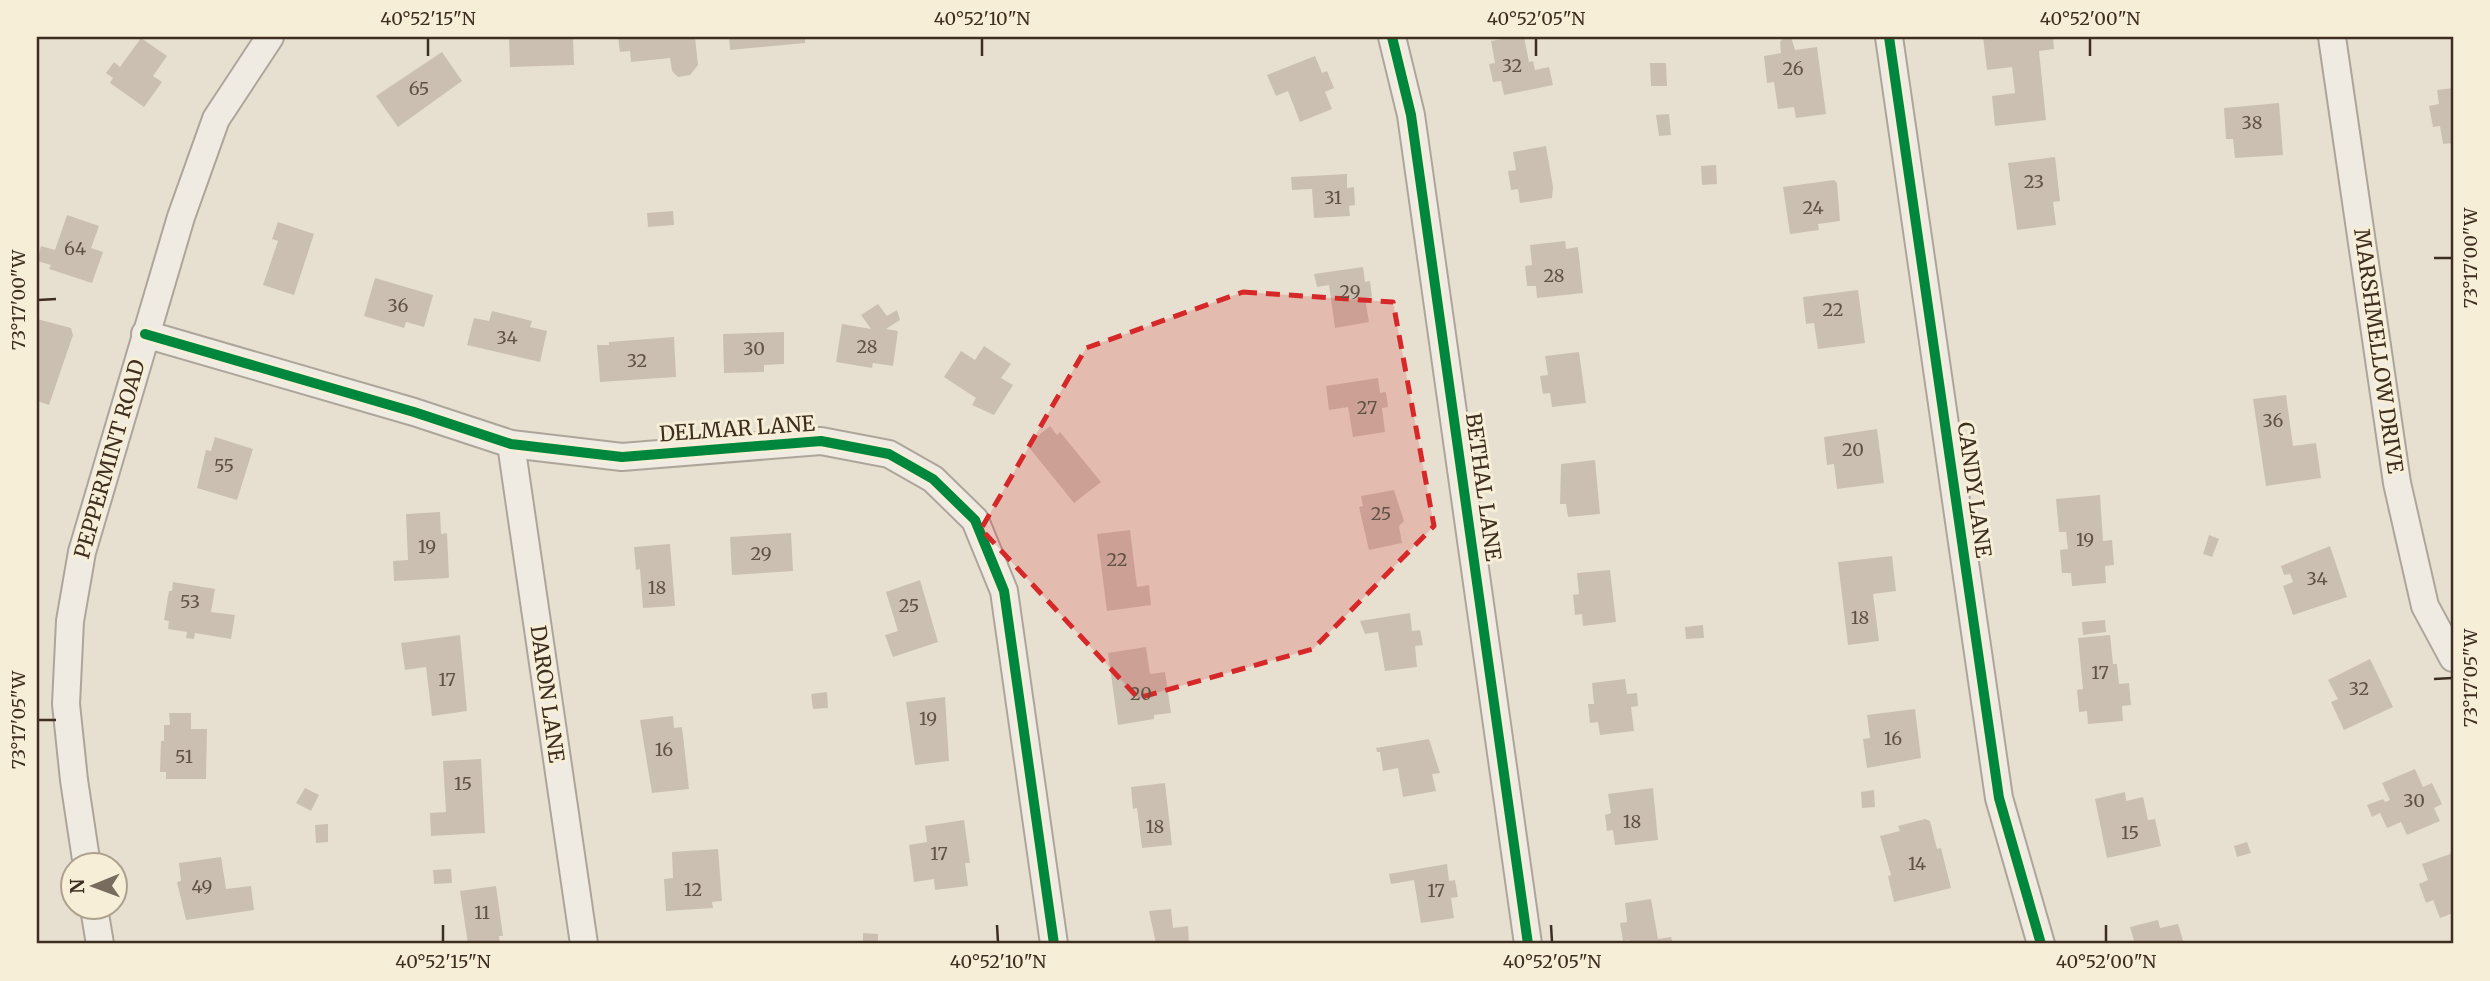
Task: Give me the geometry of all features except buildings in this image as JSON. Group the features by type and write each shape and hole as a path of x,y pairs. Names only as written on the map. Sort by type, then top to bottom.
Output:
{"street":[{"name":"PEPPERMINT ROAD","path":"85,852 66,704 70,621 82,552 181,217 216,119 270,37"},
{"name":"BETHAL LANE","path":"1392,37 1410,115 1528,944"},
{"name":"CANDY LANE","path":"1889,37 1999,798 2041,944"},
{"name":"MARSHMELLOW DRIVE","path":"2332,37 2397,483 2425,606 2453,657"},
{"name":"DELMAR LANE","path":"145,334 414,412 511,444 622,457 821,441 889,454 933,479 975,520 1003,591 1054,944"},
{"name":"DARON LANE","path":"511,444 584,944"},
{"path":"96,922 100,944"}],"highlighted area":[{"path":"1243,292 1393,302 1434,526 1313,649 1138,698 981,529 1086,348"}],"cycle path":[{"path":"1392,37 1411,115 1528,944"},
{"path":"1889,37 1999,798 2041,944"},
{"path":"145,334 414,412 511,444 622,457 821,441 889,454 933,479 975,520 1004,591 1054,944"}]}
